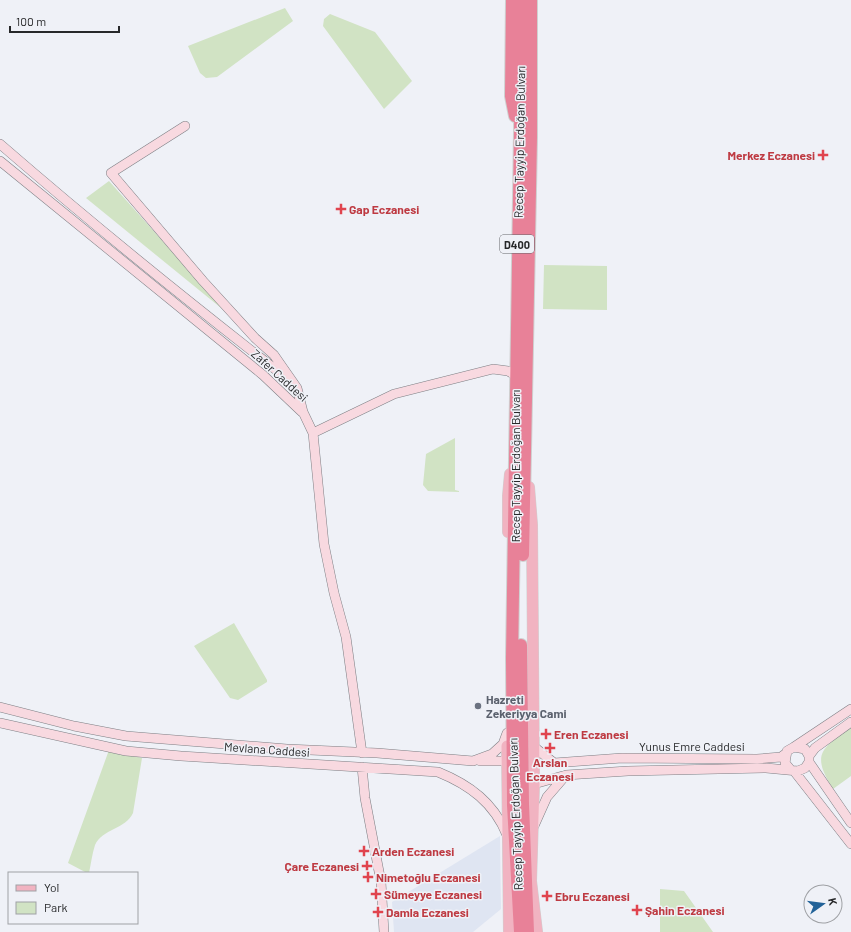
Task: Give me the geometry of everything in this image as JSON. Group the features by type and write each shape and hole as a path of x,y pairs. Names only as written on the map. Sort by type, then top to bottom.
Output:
{"highway":[{"path":"512,0 511,96 525,135"},
{"name":"Recep Tayyip Erdoğan Bulvarı","path":"522,0 525,135 525,474 521,656 523,804 528,932"},
{"name":"Recep Tayyip Erdoğan Bulvarı","path":"520,932 513,805 512,658 516,488 515,375 531,0"},
{"path":"525,135 539,0"}],"main road":[{"path":"185,126 111,173 203,281 255,338 274,355 294,383 303,412 313,432 324,544 334,594 346,637 362,753"},
{"name":"Zafer Caddesi","path":"0,144 208,316 280,373 294,390 303,412"},
{"name":"Zafer Caddesi","path":"0,161 263,375 303,412"},
{"path":"313,432 394,394 408,390 493,369 508,371 515,375"},
{"path":"508,932 508,496 515,421"},
{"path":"525,428 532,526 534,827 531,881 537,932"},
{"name":"Mevlana Caddesi","path":"0,707 74,726 126,736 287,749 473,761 492,754 503,744 507,733"},
{"path":"851,709 785,754 785,763 851,844"},
{"path":"792,770 802,770 815,748 851,722"},
{"name":"Mevlana Caddesi","path":"0,723 126,751 181,756 438,772 454,779 488,803 501,821 508,836"},
{"name":"Yunus Emre Caddesi","path":"533,746 554,763 622,758 758,759 781,757 785,754"},
{"path":"794,747 805,750 809,759 851,823"},
{"path":"473,761 507,761"},
{"path":"362,767 365,798 381,882 384,932"},
{"name":"Yunus Emre Caddesi","path":"534,784 566,775 628,771 792,770"},
{"path":"534,827 546,797 566,775"}],"shaded area":[{"path":"500,836 501,909 473,932 394,932 392,902"}],"green space":[{"path":"285,8 293,21 217,77 206,78 200,73 188,46"},
{"path":"330,14 375,32 412,81 384,109 323,26 324,19"},
{"path":"109,181 226,312 86,198"},
{"path":"544,265 607,266 607,310 543,309"},
{"path":"455,438 455,490 459,492 428,491 423,485 426,454"},
{"path":"234,623 267,680 267,682 238,700 230,698 194,646"},
{"path":"851,727 851,776 833,789 822,768 822,753 832,741"},
{"path":"109,750 142,758 133,813 130,818 98,840 94,848 89,872 85,872 68,863"},
{"path":"660,889 684,891 713,932 660,932"}],"place":[{"name":"Merkez Eczanesi","path":"823,155"},
{"name":"Gap Eczanesi","path":"341,209"},
{"name":"Hazreti Zekeriyya Cami","path":"478,706"},
{"name":"Eren Eczanesi","path":"546,734"},
{"name":"Arslan Eczanesi","path":"550,748"},
{"name":"Arden Eczanesi","path":"364,851"},
{"name":"Çare Eczanesi","path":"367,866"},
{"name":"Nimetoğlu Eczanesi","path":"368,877"},
{"name":"Sümeyye Eczanesi","path":"376,894"},
{"name":"Ebru Eczanesi","path":"547,896"},
{"name":"Şahin Eczanesi","path":"637,910"},
{"name":"Damla Eczanesi","path":"378,912"}]}
